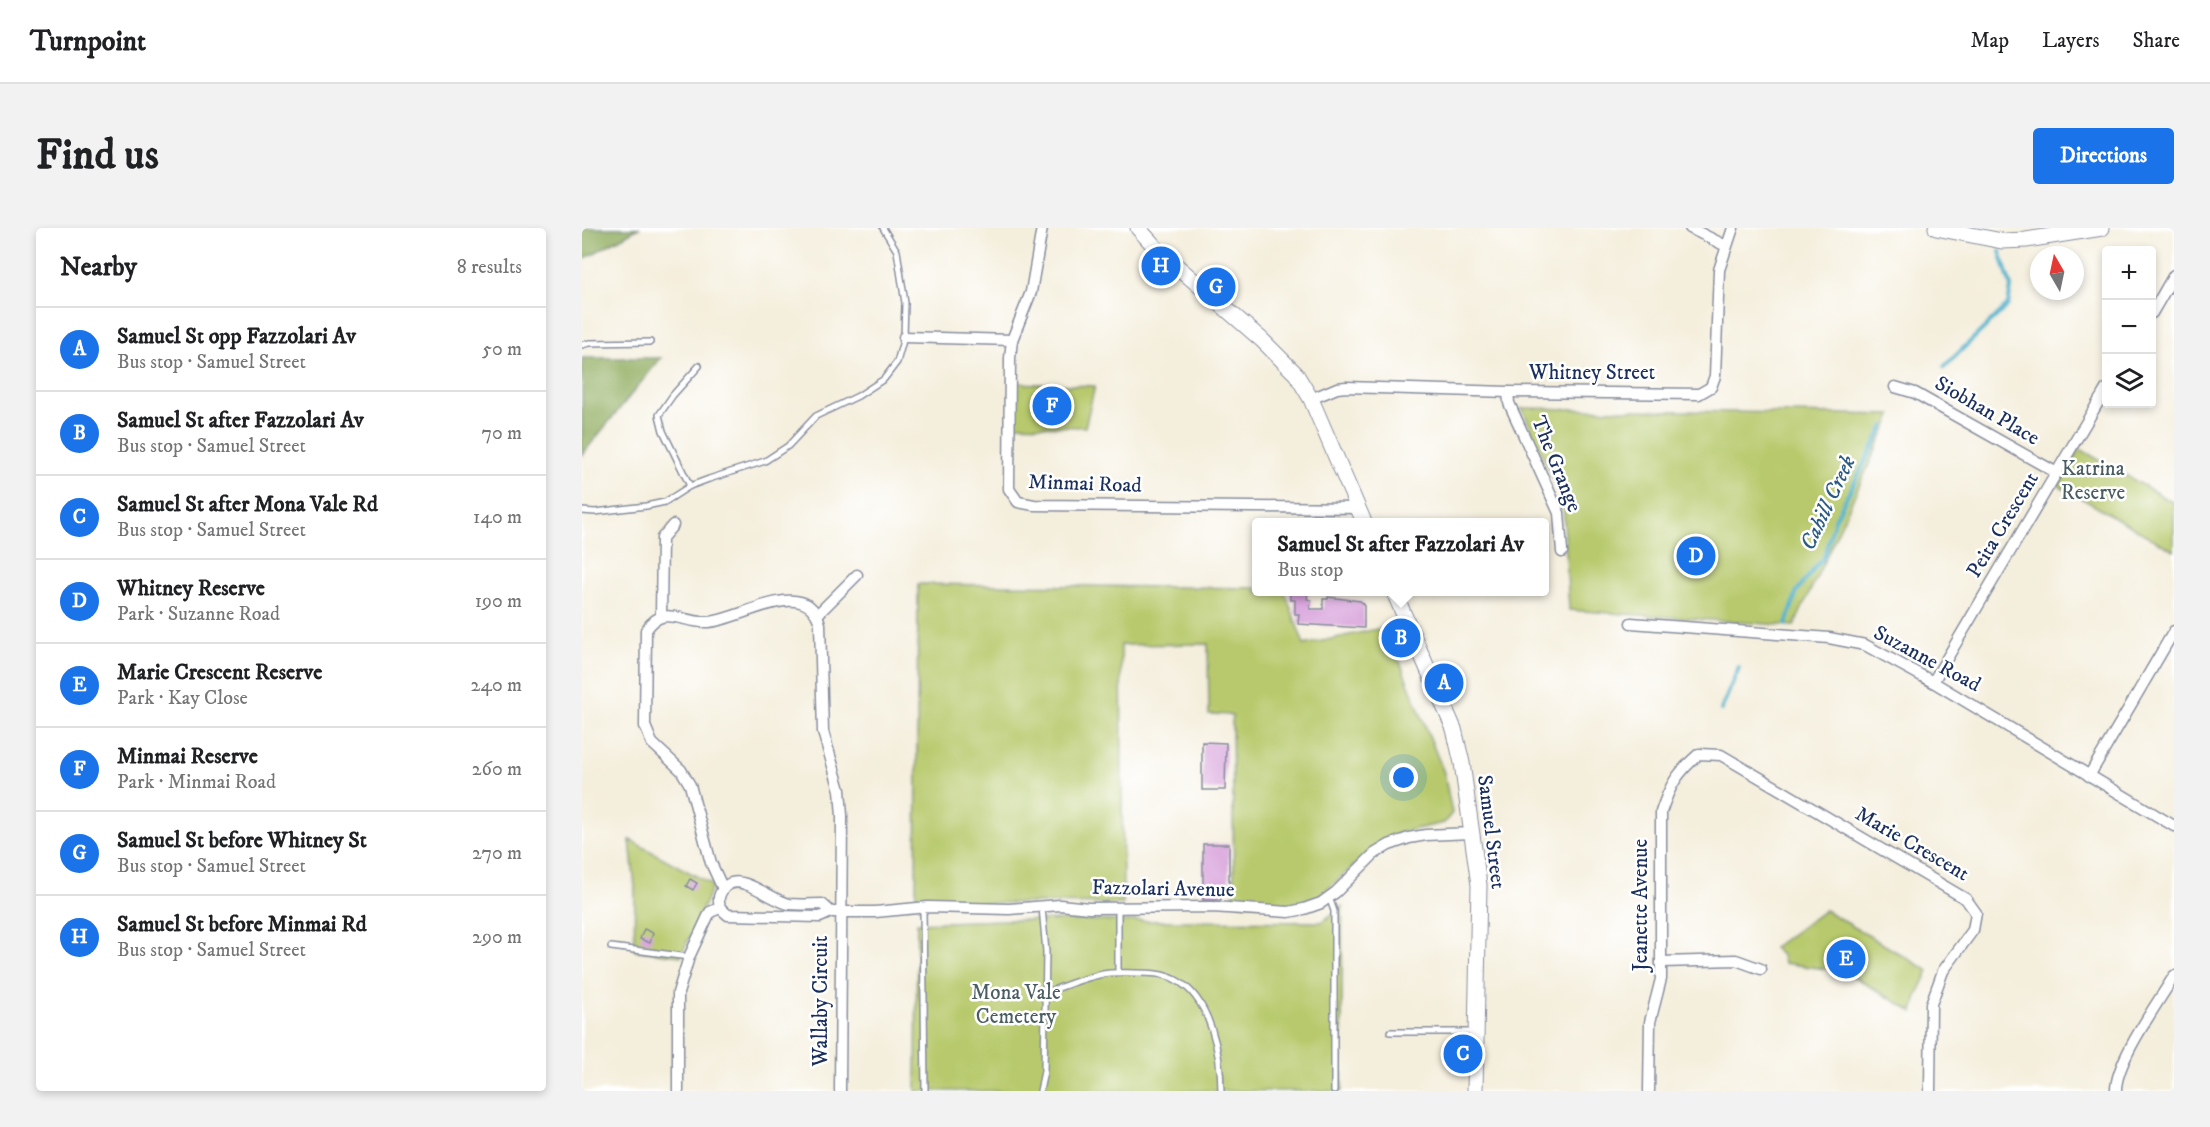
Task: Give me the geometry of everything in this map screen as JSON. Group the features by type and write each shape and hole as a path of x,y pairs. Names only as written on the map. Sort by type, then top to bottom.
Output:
{"street":[{"name":"Minmai Road","path":"1042,228 1031,292 1012,340 1010,358 1009,489 1018,502 1034,505 1361,515"},
{"path":"1138,228 1156,248 1281,358 1296,374 1311,399 1361,515"},
{"path":"1690,228 1726,246"},
{"name":"Whitney Street","path":"1311,399 1337,388 1346,387 1699,394 1711,387 1715,376 1719,270 1733,228"},
{"path":"1936,228 2002,241 2026,240 2102,228"},
{"path":"2156,305 2174,275"},
{"path":"904,337 1012,340"},
{"name":"Siobhan Place","path":"1895,387 1915,393 2057,473"},
{"name":"The Grange","path":"1509,392 1509,403 1559,513 1562,552"},
{"name":"Peita Crescent","path":"1933,682 2102,396"},
{"path":"661,616 662,538 673,525"},
{"path":"678,1091 678,993 689,957 710,912 720,908 718,897 723,889 711,863 690,785 681,770 652,743 645,726 646,630 653,620 661,616 710,622 773,602 795,600 810,607 818,614 857,575"},
{"name":"Samuel Street","path":"1396,596 1454,729 1460,755 1479,885 1475,1091"},
{"name":"Wallaby Circuit","path":"818,614 823,732 840,790 836,912 840,1091"},
{"name":"Suzanne Road","path":"1631,623 1829,638 1865,645 1933,682 2174,826"},
{"path":"2089,776 2174,631"},
{"name":"Jeanette Avenue","path":"1649,1091 1650,1022 1661,979 1661,812 1669,788 1681,770 1698,754 1721,755"},
{"name":"Marie Crescent","path":"1721,755 1966,899 1976,913 1973,930 1943,971 1930,1004 1930,1091"},
{"name":"Fazzolari Avenue","path":"720,908 728,915 820,917 836,912 923,908 1009,909 1041,906 1212,907 1289,912 1304,909 1329,897 1374,854 1389,845 1426,835 1471,833"},
{"name":"Fazzolari Avenue","path":"723,889 729,883 744,883 788,904 822,904 836,912"},
{"path":"1661,962 1736,960 1761,969"},
{"path":"2116,1091 2116,1082 2128,1054 2174,976"}],"lane":[{"path":"582,511 595,512 664,502 690,486 765,461 788,446 816,416 858,396 884,379 897,362 904,337 905,303 897,251 883,228"},
{"path":"582,345 650,342"},
{"path":"690,486 663,431 659,415 673,395 699,366"},
{"path":"1329,897 1334,911 1334,1091"},
{"path":"1040,1091 1044,1071 1046,952 1041,906"},
{"path":"923,908 925,1091"},
{"path":"1118,908 1118,972"},
{"path":"611,947 689,957"},
{"path":"1045,993 1102,974 1118,972 1152,973 1175,979 1185,987 1206,1016 1220,1056 1221,1091"},
{"path":"1390,1032 1476,1032"}],"green space":[{"path":"582,228 639,228 582,260"},
{"path":"582,358 661,358 582,455"},
{"path":"1014,383 1095,386 1085,427 1014,425"},
{"path":"1522,408 1892,415 1794,626 1569,610 1563,502"},
{"name":"Katrina Reserve","path":"2080,449 2174,503 2174,551 2058,485"},
{"path":"918,584 1252,588 1252,596 1286,596 1304,645 1386,627 1444,773 1452,813 1444,823 1402,832 1377,845 1319,897 1287,905 1234,903 1232,715 1209,714 1208,644 1121,645 1123,904 916,902"},
{"path":"630,840 713,885 681,956 634,950 635,887"},
{"name":"Mona Vale Cemetery","path":"1342,906 1342,1091 916,1091 917,923 1006,920 1322,922"},
{"path":"1825,910 1929,971 1917,996 1913,1012 1846,972 1784,963 1782,956 1773,948"}],"building":[{"path":"1290,596 1307,596 1307,599 1311,600 1310,609 1323,609 1323,599 1328,599 1328,597 1360,601 1364,604 1364,628 1298,624 1299,614 1295,614 1295,600 1290,600"},
{"path":"1202,742 1226,743 1225,790 1202,790"},
{"path":"1203,844 1229,844 1229,887 1221,887 1221,900 1203,900"},
{"path":"690,879 697,883 693,890 686,886"},
{"path":"644,929 653,933 650,943 640,939"}],"waterway":[{"name":"Cahill Creek","path":"1944,367 2008,305 2011,287 2000,251"},
{"name":"Cahill Creek","path":"1786,625 1797,591 1824,556 1835,519 1884,426"},
{"name":"Cahill Creek","path":"1721,710 1739,667"}],"place":[{"name":"Samuel St before Minmai Rd","path":"1161,266"},
{"name":"Samuel St before Whitney St","path":"1216,287"},
{"name":"Minmai Reserve","path":"1052,406"},
{"name":"Whitney Reserve","path":"1696,556"},
{"name":"Samuel St after Fazzolari Av","path":"1401,638"},
{"name":"Samuel St opp Fazzolari Av","path":"1444,683"},
{"name":"Marie Crescent Reserve","path":"1846,959"},
{"name":"Samuel St after Mona Vale Rd","path":"1463,1054"}]}
